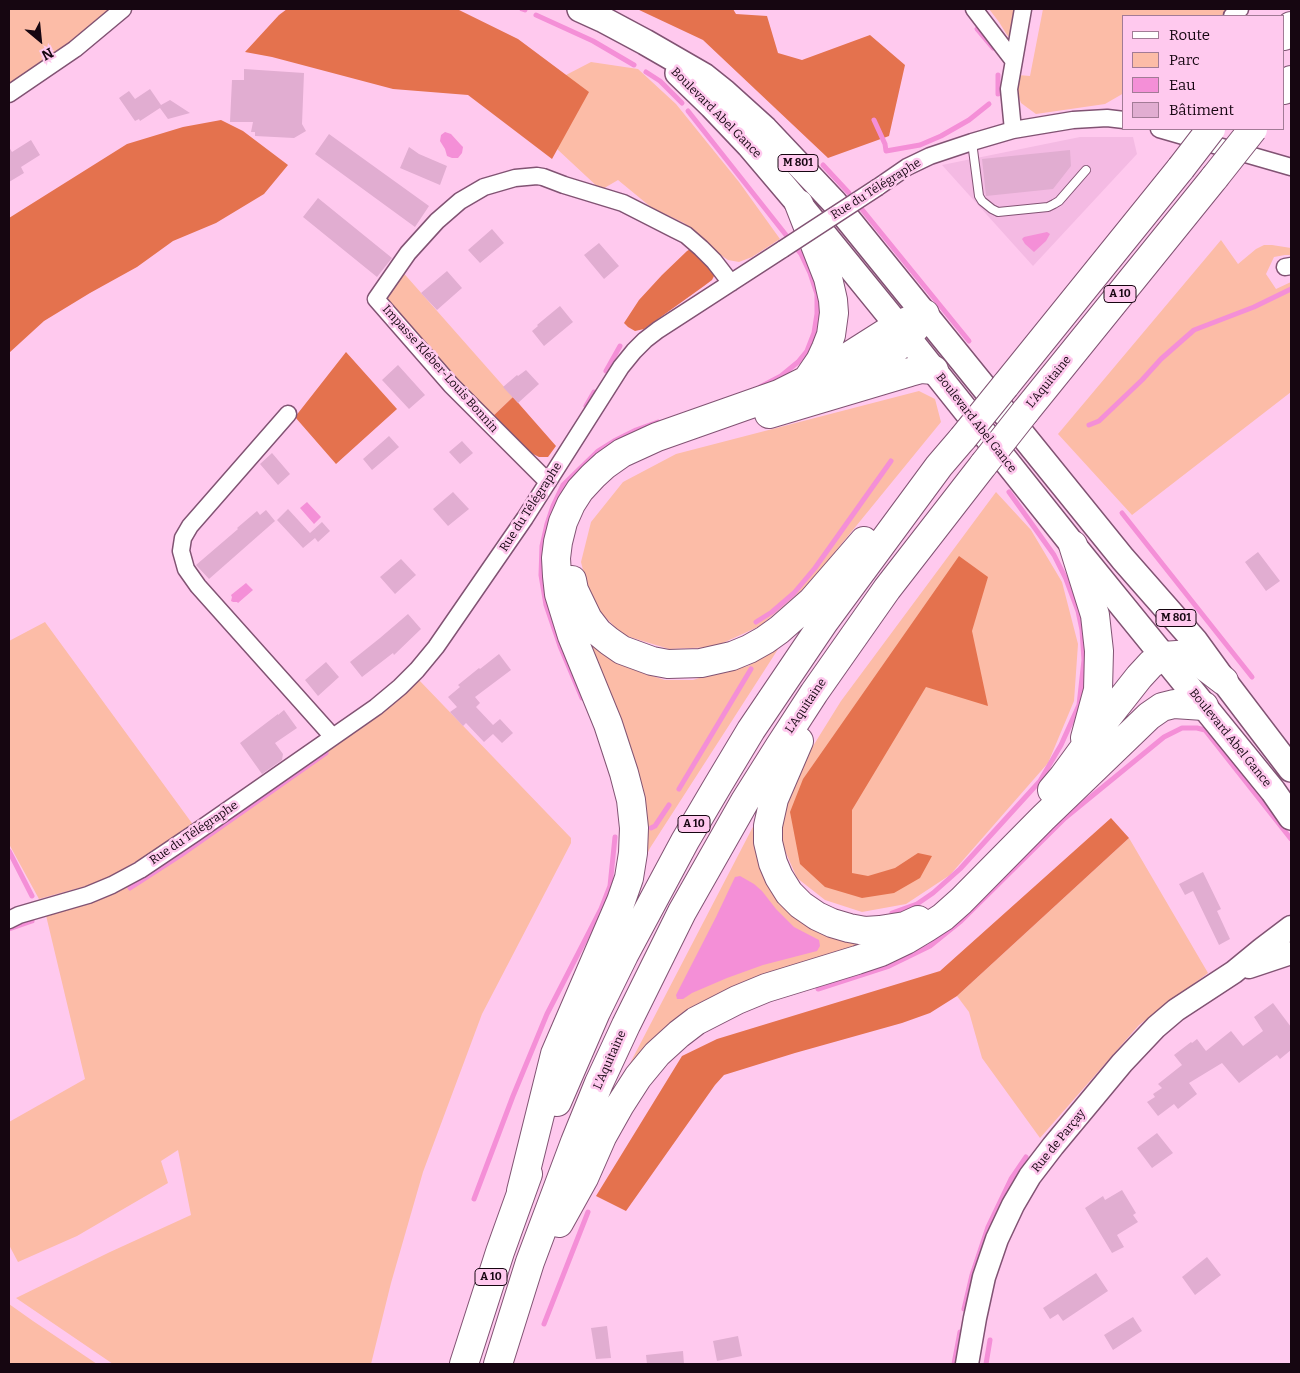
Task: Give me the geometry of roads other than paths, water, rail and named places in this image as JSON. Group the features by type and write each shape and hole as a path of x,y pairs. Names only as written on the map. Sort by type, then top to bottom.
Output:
{"highway":[{"name":"A 10","path":"464,1364 521,1191 596,1012 685,840 746,738 824,622 923,488 1210,130"},
{"name":"L'Aquitaine","path":"498,1364 548,1211 607,1067 653,968 687,904 779,746 829,670 887,589 1025,412 1252,130"},
{"path":"799,204 828,278 834,313 831,335 826,348 806,382"},
{"path":"840,393 903,331 925,314"},
{"path":"521,1191 555,1054 621,900 629,878 633,853 634,828 631,800 617,748 572,636 560,594 556,558 563,522 580,490 605,465 622,453 657,436 761,402 806,382 903,331"},
{"path":"923,488 867,537 812,601 796,616 765,640 732,656 701,663 668,664 652,661 622,650 598,632 588,619 574,590 570,557 575,526 590,497 602,484 628,464 661,446 716,428 910,372 934,370"},
{"path":"1073,545 1095,615 1099,650 1098,690 1081,752"},
{"path":"829,670 774,799 768,826 768,842 773,863 779,877 801,905 832,924 865,931 905,926 921,919 955,893 1008,840 1064,777 1081,752 1151,664 1163,656 1189,656 1224,681"},
{"path":"520,1292 584,1178 602,1137 620,1105 638,1077 657,1054 679,1034 696,1021 737,1000 766,988 881,952 926,928 962,901 1043,818 1149,716 1162,707 1174,704 1204,706"}],"main road":[{"name":"Boulevard Abel Gance","path":"580,9 645,42 704,76 765,129 834,202 1122,559 1195,640 1291,769"},
{"name":"Boulevard Abel Gance","path":"645,42 729,123 799,204 1273,791 1291,817"}],"street":[{"path":"9,94 75,49 123,9"},
{"path":"974,9 1013,60"},
{"path":"1013,130 1009,88 1023,9"},
{"name":"Rue du Télégraphe","path":"9,920 44,907 88,895 140,870 376,707 400,687 436,647 548,482 621,367 634,351 658,330 907,167 930,156 1013,130 1073,120 1107,118 1122,120"},
{"path":"1162,130 1291,167"},
{"name":"Impasse Kléber-Louis Bonnin","path":"548,482 451,385 376,299 408,254 437,221 472,193 515,178 543,177 622,202 674,228 686,235 701,248 731,283"},
{"path":"288,414 190,526 183,538 181,551 186,569 198,586 332,737"},
{"name":"Rue de Parçay","path":"967,1364 974,1318 984,1277 997,1239 1013,1205 1030,1176 1122,1063 1156,1028 1176,1010 1234,972 1291,927"},
{"name":"Rue de Parçay","path":"1234,972 1291,953"}],"lane":[{"path":"972,142 979,196 982,201 998,212 1054,204 1059,201 1086,170"}],"water":[{"path":"445,132 451,134 463,147 462,153 458,158 447,156 440,141 441,135"},
{"path":"1047,232 1050,234 1046,241 1034,252 1022,239 1024,237"},
{"path":"307,502 321,517 314,524 300,508"},
{"path":"246,583 253,590 238,603 231,601 231,595"},
{"path":"740,876 762,891 794,927 819,940 820,946 817,951 763,965 727,978 692,993 683,999 677,999 676,995 735,877"}],"waterway":[{"path":"536,15 593,41 634,65"},
{"path":"977,29 993,48"},
{"path":"646,72 660,81 682,103"},
{"path":"998,75 998,94"},
{"path":"874,120 885,144 886,151 920,145 941,136 969,120 989,104"},
{"path":"688,111 801,254 817,294 817,314 814,333 807,351 798,362 781,376 760,387"},
{"path":"823,165 849,193"},
{"path":"860,207 969,341"},
{"path":"1089,425 1099,421 1161,359 1194,330 1254,307 1291,289"},
{"path":"606,371 620,346"},
{"path":"586,406 594,392"},
{"path":"582,698 560,646 546,605 541,575 542,546 547,524 563,485 598,451 636,430 658,422"},
{"path":"756,622 772,612 794,593 815,568 891,461"},
{"path":"892,913 917,904 933,893 960,869 1040,781 1061,745 1079,705 1084,660 1082,630 1078,611 1066,579 1054,555 1009,492"},
{"path":"1122,513 1252,677"},
{"path":"679,789 751,669"},
{"path":"818,989 889,966 930,946 961,921 1065,818 1164,737 1182,728 1205,730 1291,839"},
{"path":"130,888 181,855 326,753"},
{"path":"651,828 655,826 669,805"},
{"path":"474,1199 513,1096 547,1014 601,909 610,886 615,837"},
{"path":"9,851 32,896"},
{"path":"9,929 32,921"},
{"path":"964,1309 972,1275 988,1227 1011,1179 1026,1157"},
{"path":"544,1324 588,1212"},
{"path":"954,1364 960,1332"},
{"path":"986,1364 990,1340"}]}
